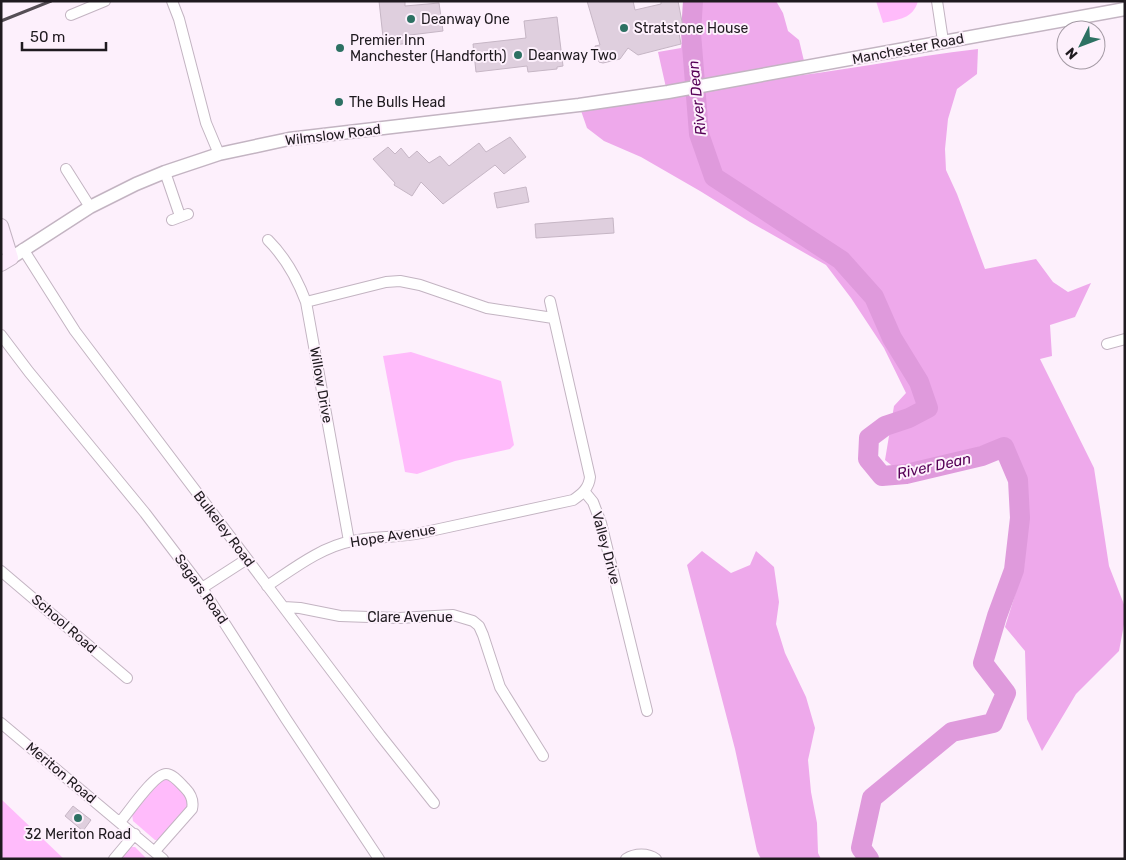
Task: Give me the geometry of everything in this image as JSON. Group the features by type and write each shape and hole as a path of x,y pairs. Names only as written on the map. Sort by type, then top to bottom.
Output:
{"main road":[{"path":"1,226 6,261"}],"street":[{"path":"71,15 105,1"},
{"path":"172,1 179,19 206,123 219,154"},
{"path":"937,1 943,42"},
{"name":"Manchester Road","path":"690,87 1125,9"},
{"name":"Wilmslow Road","path":"6,261 90,207 165,172 219,154 289,139 579,105 690,87"},
{"path":"66,168 90,207"},
{"path":"165,172 180,216"},
{"name":"Willow Drive","path":"268,240 290,267 306,302 349,541"},
{"name":"Bulkeley Road","path":"23,249 75,331 380,735 434,803"},
{"path":"306,302 386,282 400,281 420,285 487,308 553,318"},
{"path":"550,301 590,477 588,486 584,491"},
{"name":"Sagars Road","path":"1,335 29,372 145,513 202,588 292,728 380,859"},
{"path":"1107,344 1125,339"},
{"name":"Hope Avenue","path":"267,586 312,557 349,541 371,537 407,536 573,500 584,491"},
{"name":"Valley Drive","path":"584,491 598,511 647,711"},
{"path":"202,588 247,559"},
{"name":"School Road","path":"1,571 127,678"},
{"name":"Clare Avenue","path":"284,607 300,608 340,616 399,618 453,615 473,621 479,626 483,635 500,687 543,756"},
{"name":"Meriton Road","path":"1,723 163,859"},
{"path":"120,822 158,777 167,773 178,780 190,793 193,804 192,809 155,851"},
{"path":"114,859 135,834"},
{"path":"626,859 630,856 642,854 656,859"}],"shaded area":[{"path":"685,1 776,1 783,13 788,31 799,40 804,61 769,79 978,49 977,74 957,89 948,119 945,149 946,170 985,269 1036,259 1053,282 1068,292 1091,283 1075,317 1050,325 1052,356 1040,359 1094,468 1109,566 1125,607 1125,619 1119,651 1076,694 1042,751 1027,719 1025,651 1005,627 1024,566 1028,481 1004,438 902,474 885,460 894,406 906,393 884,348 851,298 826,265 641,157 604,141 587,128 579,105 667,92 658,52 681,48 686,10"},
{"path":"876,1 918,1 916,7 909,15 883,23"},
{"path":"411,352 501,381 514,445 510,449 455,461 417,474 405,472 383,356"},
{"path":"702,551 731,573 750,565 756,551 774,567 779,602 776,624 785,653 806,697 815,728 808,760 811,792 817,823 818,853 821,859 761,859 757,851 735,749 687,565"},
{"path":"169,780 187,796 188,806 159,840 155,840 133,821 132,814 161,781"},
{"path":"1,799 64,859 1,859"},
{"path":"131,847 135,847 147,859 119,859"}],"building":[{"name":"Deanway One","path":"379,1 405,1 405,6 439,3 443,31 410,35 411,43 384,46"},
{"name":"Stratstone House","path":"587,1 633,1 635,10 661,4 661,1 678,1 683,27 678,28 681,44 638,55 628,48 620,59 603,63 599,62 595,46 600,45"},
{"name":"Deanway Two","path":"557,17 563,66 557,67 557,69 528,72 527,66 476,72 473,44 526,38 524,21"},
{"path":"510,137 526,157 504,174 495,165 443,204 421,182 412,196 394,185 395,183 373,159 388,147 395,154 401,148 409,158 417,151 429,163 440,156 449,166 479,143 486,152"},
{"path":"526,187 529,202 497,208 494,193"},
{"path":"613,218 614,233 536,238 535,224"},
{"name":"32 Meriton Road","path":"73,806 91,820 83,831 65,816"}],"waterway":[{"name":"River Dean","path":"693,1 691,33 699,134 714,177 841,260 874,297 892,338 919,382 928,408 909,418 885,426 869,438 868,459 882,476 906,474 982,456 1004,447 1018,480 1020,518 1014,570 997,616 983,663 1006,693 993,723 952,732 872,798 861,848 869,859"}],"railway":[{"path":"1,21 51,1"}],"place":[{"name":"Deanway One","path":"411,19"},
{"name":"Stratstone House","path":"624,28"},
{"name":"Premier Inn Manchester (Handforth)","path":"340,48"},
{"name":"Deanway Two","path":"518,55"},
{"name":"The Bulls Head","path":"339,102"},
{"name":"32 Meriton Road","path":"78,818"}]}
